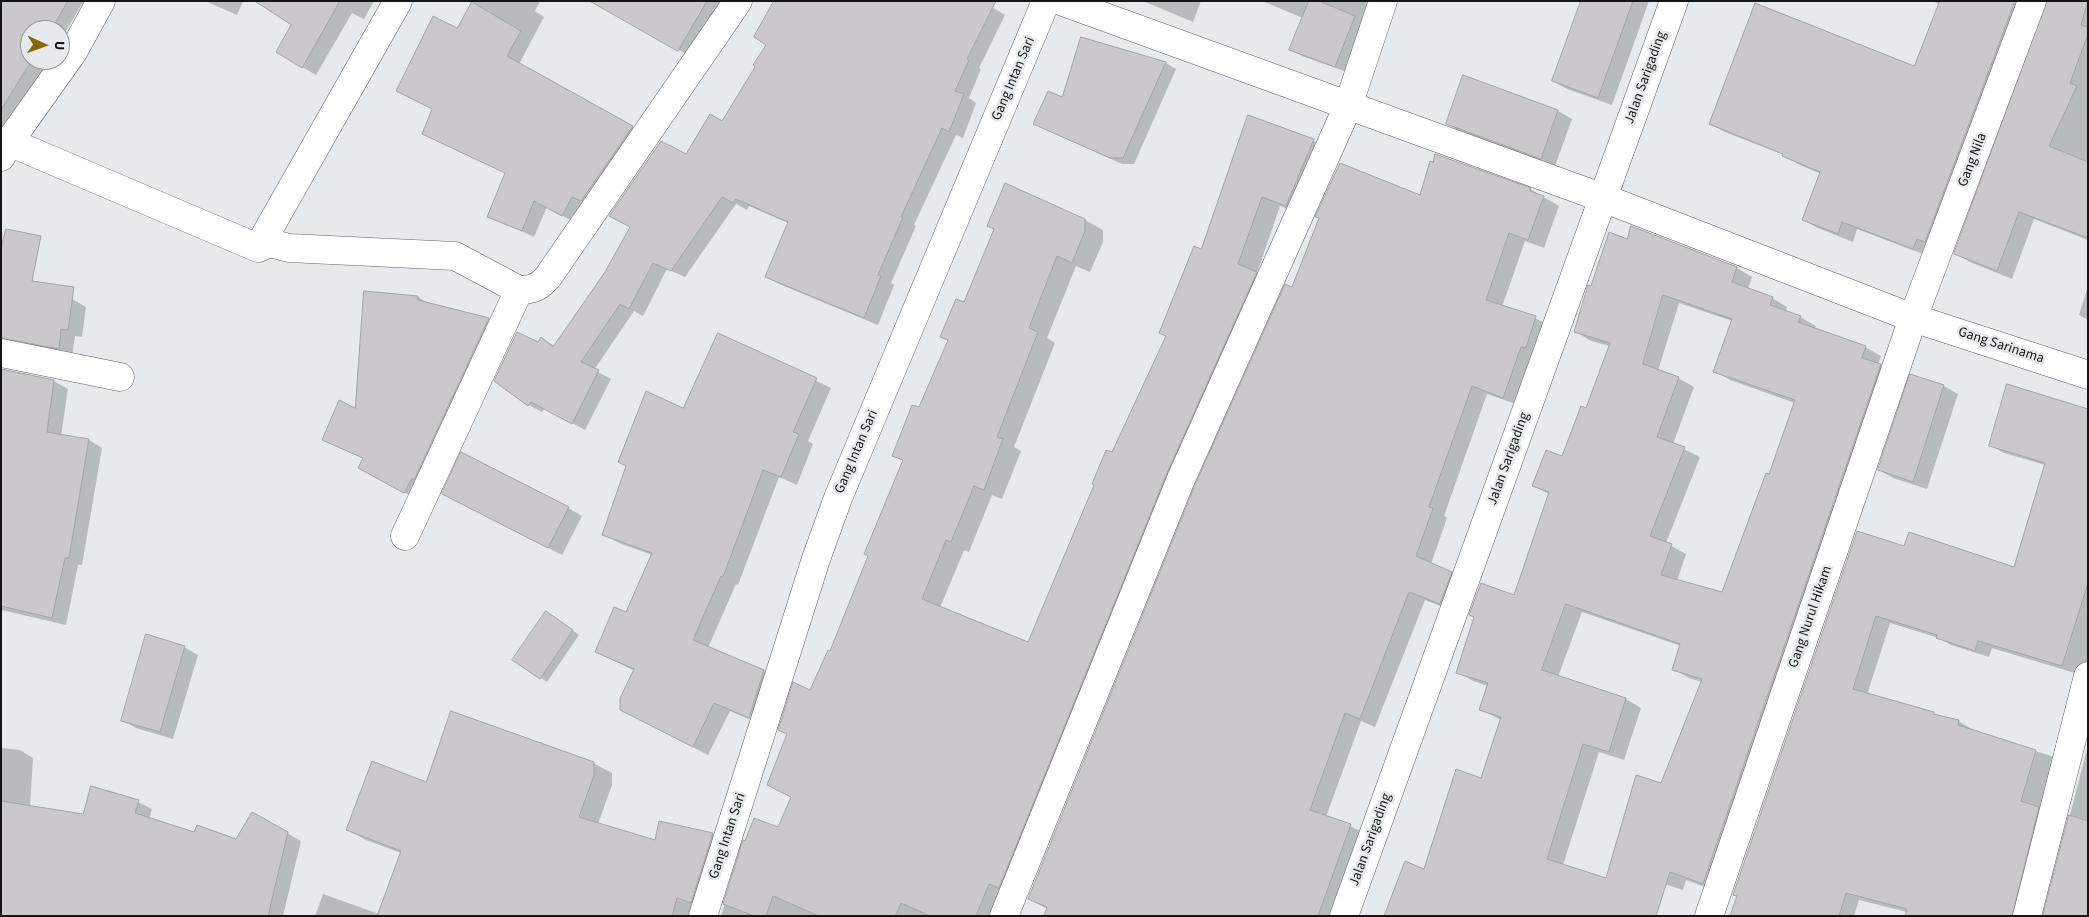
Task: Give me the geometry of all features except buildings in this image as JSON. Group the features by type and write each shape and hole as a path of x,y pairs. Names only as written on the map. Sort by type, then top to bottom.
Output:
{"street":[{"path":"101,1 73,52 5,149 258,248 270,243 289,248 455,256 520,290 531,290 539,287 548,277 738,1"},
{"path":"258,248 398,1"},
{"name":"Gang Intan Sari","path":"703,916 816,559 835,506 1046,1"},
{"name":"Gang Sarinama","path":"1062,1 1603,198 1913,318 2088,375"},
{"path":"1004,916 1181,479 1348,106 1384,1"},
{"name":"Jalan Sarigading","path":"1344,916 1674,1"},
{"name":"Gang Nila","path":"1913,318 2032,1"},
{"path":"405,536 520,290"},
{"name":"Gang Nurul Hikam","path":"1709,916 1913,318"},
{"path":"1,353 120,377"},
{"path":"2027,916 2088,676"}]}
